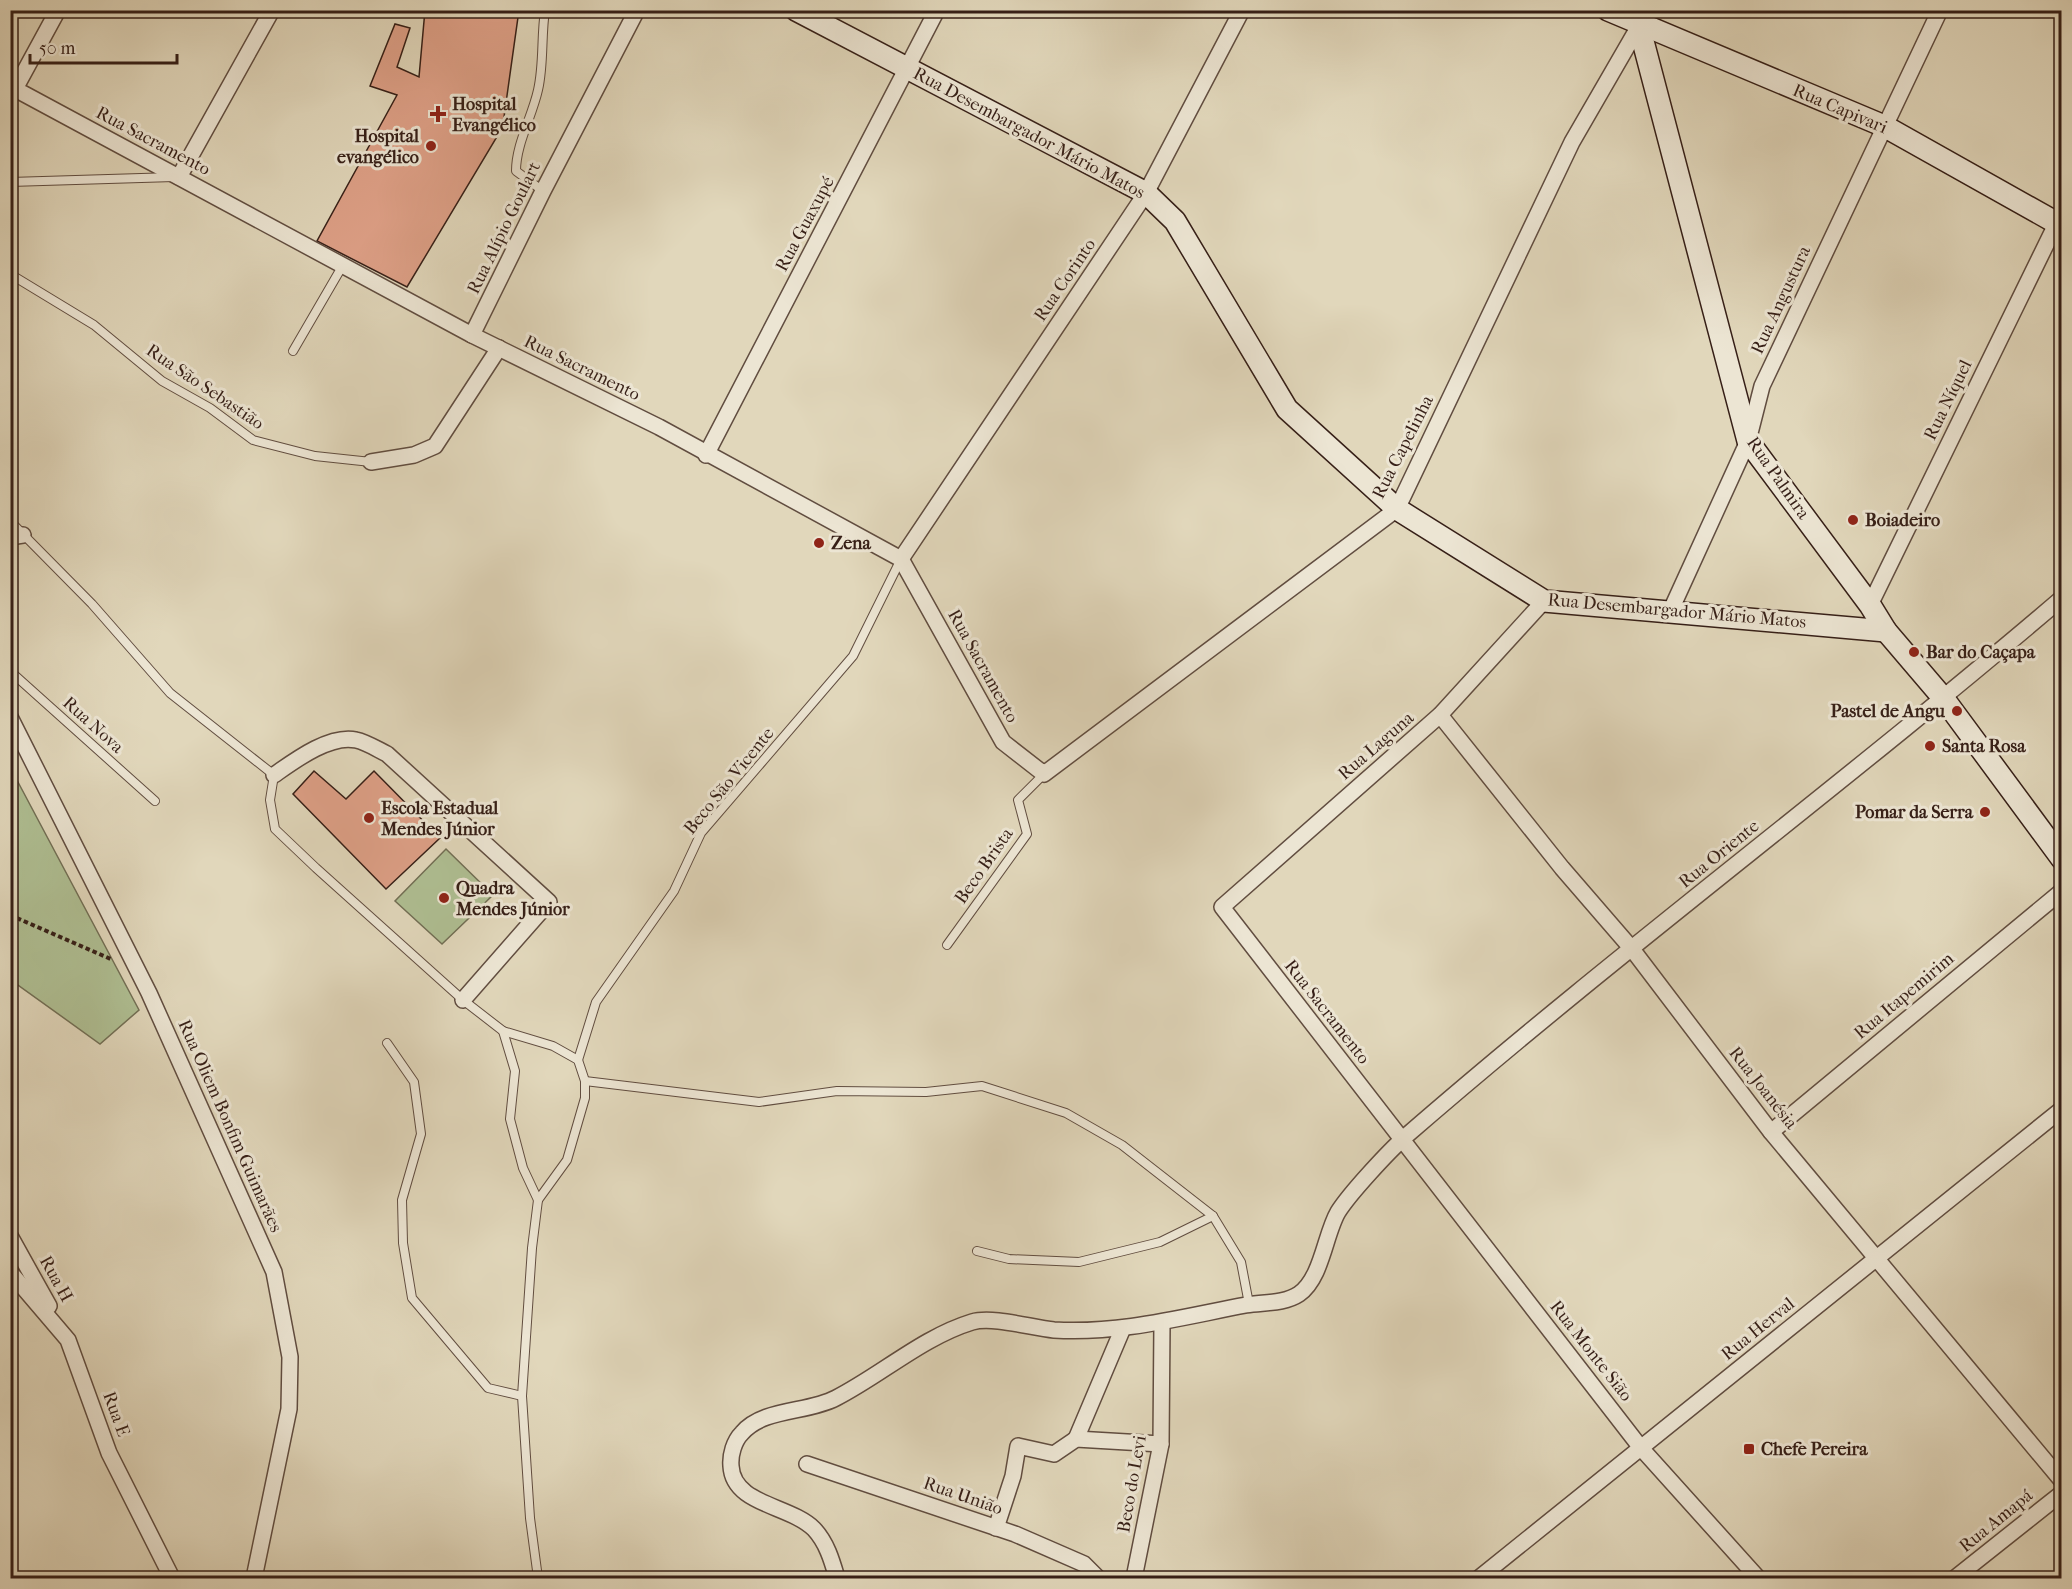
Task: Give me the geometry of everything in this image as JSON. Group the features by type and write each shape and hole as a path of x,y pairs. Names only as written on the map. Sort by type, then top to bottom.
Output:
{"street":[{"name":"Rua Sacramento","path":"58,10 15,89 472,335 658,427 901,559 1003,742 1044,774"},
{"path":"179,177 272,10"},
{"name":"Rua Alípio Goulart","path":"472,335 637,10"},
{"name":"Rua Desembargador Mário Matos","path":"795,10 1146,193 1175,221 1287,409 1397,510 1544,601 1886,631"},
{"name":"Rua Guaxupé","path":"706,455 938,10"},
{"name":"Rua Corinto","path":"901,559 1146,193 1242,10"},
{"name":"Rua Capivari","path":"1608,10 1640,18 1884,126 2059,221"},
{"name":"Rua Angustura","path":"1670,612 1748,441 1762,386 1940,10"},
{"name":"Rua Palmira","path":"1640,18 1748,441 1870,605 1886,631 1944,699 2061,859"},
{"name":"Rua Capelinha","path":"1044,774 1397,510 1572,142 1640,18"},
{"name":"Rua Níquel","path":"1870,605 2059,221"},
{"path":"371,462 414,454 435,446 499,348"},
{"name":"Rua Oriente","path":"1250,1304 1276,1302 1301,1293 1319,1262 1339,1210 1401,1140 1632,949 1944,699 2061,598"},
{"name":"Rua Laguna","path":"1222,908 1440,715 1544,601"},
{"name":"Rua Joanésia","path":"1440,715 1562,868 1632,949 1771,1132 2061,1481"},
{"name":"Rua Oliem Bonfim Guimarães","path":"10,717 138,971 274,1272 290,1357 289,1409 254,1578"},
{"path":"274,775 327,744 355,739 387,754 549,902 463,1000"},
{"name":"Rua Itapemirim","path":"1771,1132 2061,891"},
{"name":"Rua Sacramento","path":"1222,908 1401,1140"},
{"name":"Rua Herval","path":"1479,1578 2061,1109"},
{"name":"Rua Monte Sião","path":"1401,1140 1641,1448 1758,1578"},
{"name":"Rua H","path":"10,1236 68,1340"},
{"name":"Rua E","path":"10,1272 68,1340 109,1453 172,1578"},
{"path":"837,1578 828,1550 813,1528 783,1509 753,1500 732,1478 730,1459 738,1436 753,1422 832,1401 928,1343 976,1320 1056,1330 1123,1328 1162,1323 1250,1304"},
{"name":"Beco do Levi","path":"1134,1578 1161,1444 1162,1323"},
{"path":"996,1528 1013,1476 1018,1446 1054,1454 1076,1439 1123,1328"},
{"path":"1076,1439 1161,1444"},
{"name":"Rua União","path":"807,1464 996,1528 1084,1564 1098,1578"},
{"name":"Rua Amapá","path":"1955,1578 2061,1493"}],"lane":[{"path":"543,192 516,171 516,159 530,122 539,87 545,10"},
{"path":"10,182 179,177"},
{"path":"294,351 343,265"},
{"name":"Rua São Sebastião","path":"10,274 94,325 162,381 210,408 253,440 315,456 371,462"},
{"path":"10,521 17,536 92,604 170,693 274,775 270,800 275,829 463,1000 503,1031 553,1046 578,1060 585,1082 585,1098 567,1160 538,1200 532,1248 522,1396 530,1518 538,1578"},
{"name":"Beco São Vicente","path":"578,1060 596,1002 674,891 701,834 853,656 901,559"},
{"name":"Rua Nova","path":"10,671 154,801"},
{"name":"Beco Brista","path":"947,945 1027,834 1018,800 1044,774"},
{"path":"503,1031 515,1071 510,1119 523,1168 538,1200"},
{"path":"387,1043 414,1082 421,1134 402,1200 404,1243 412,1298 488,1388 522,1396"},
{"path":"585,1082 759,1102 837,1091 926,1092 982,1086 1066,1113 1122,1145 1213,1216 1241,1262 1250,1304"},
{"path":"976,1251 1009,1259 1079,1262 1160,1242 1213,1216"}],"path":[{"path":"10,915 138,971"}],"green space":[{"path":"10,767 139,1010 100,1044 11,980"},
{"name":"Quadra Mendes Júnior","path":"446,849 493,895 442,944 395,901"}],"building":[{"name":"Hospital evangélico","path":"425,10 519,10 504,117 498,135 407,287 317,241 397,95 370,86 395,24 410,28 397,67 419,77"},
{"name":"Escola Estadual Mendes Júnior","path":"314,771 346,799 374,771 440,838 386,889 293,794"}],"place":[{"name":"Hospital Evangélico","path":"438,114"},
{"name":"Hospital evangélico","path":"431,146"},
{"name":"Boiadeiro","path":"1853,520"},
{"name":"Zena","path":"819,543"},
{"name":"Bar do Caçapa","path":"1914,652"},
{"name":"Pastel de Angu","path":"1957,711"},
{"name":"Santa Rosa","path":"1930,746"},
{"name":"Pomar da Serra","path":"1985,812"},
{"name":"Escola Estadual Mendes Júnior","path":"369,818"},
{"name":"Quadra Mendes Júnior","path":"444,898"},
{"name":"Chefe Pereira","path":"1749,1449"}]}
